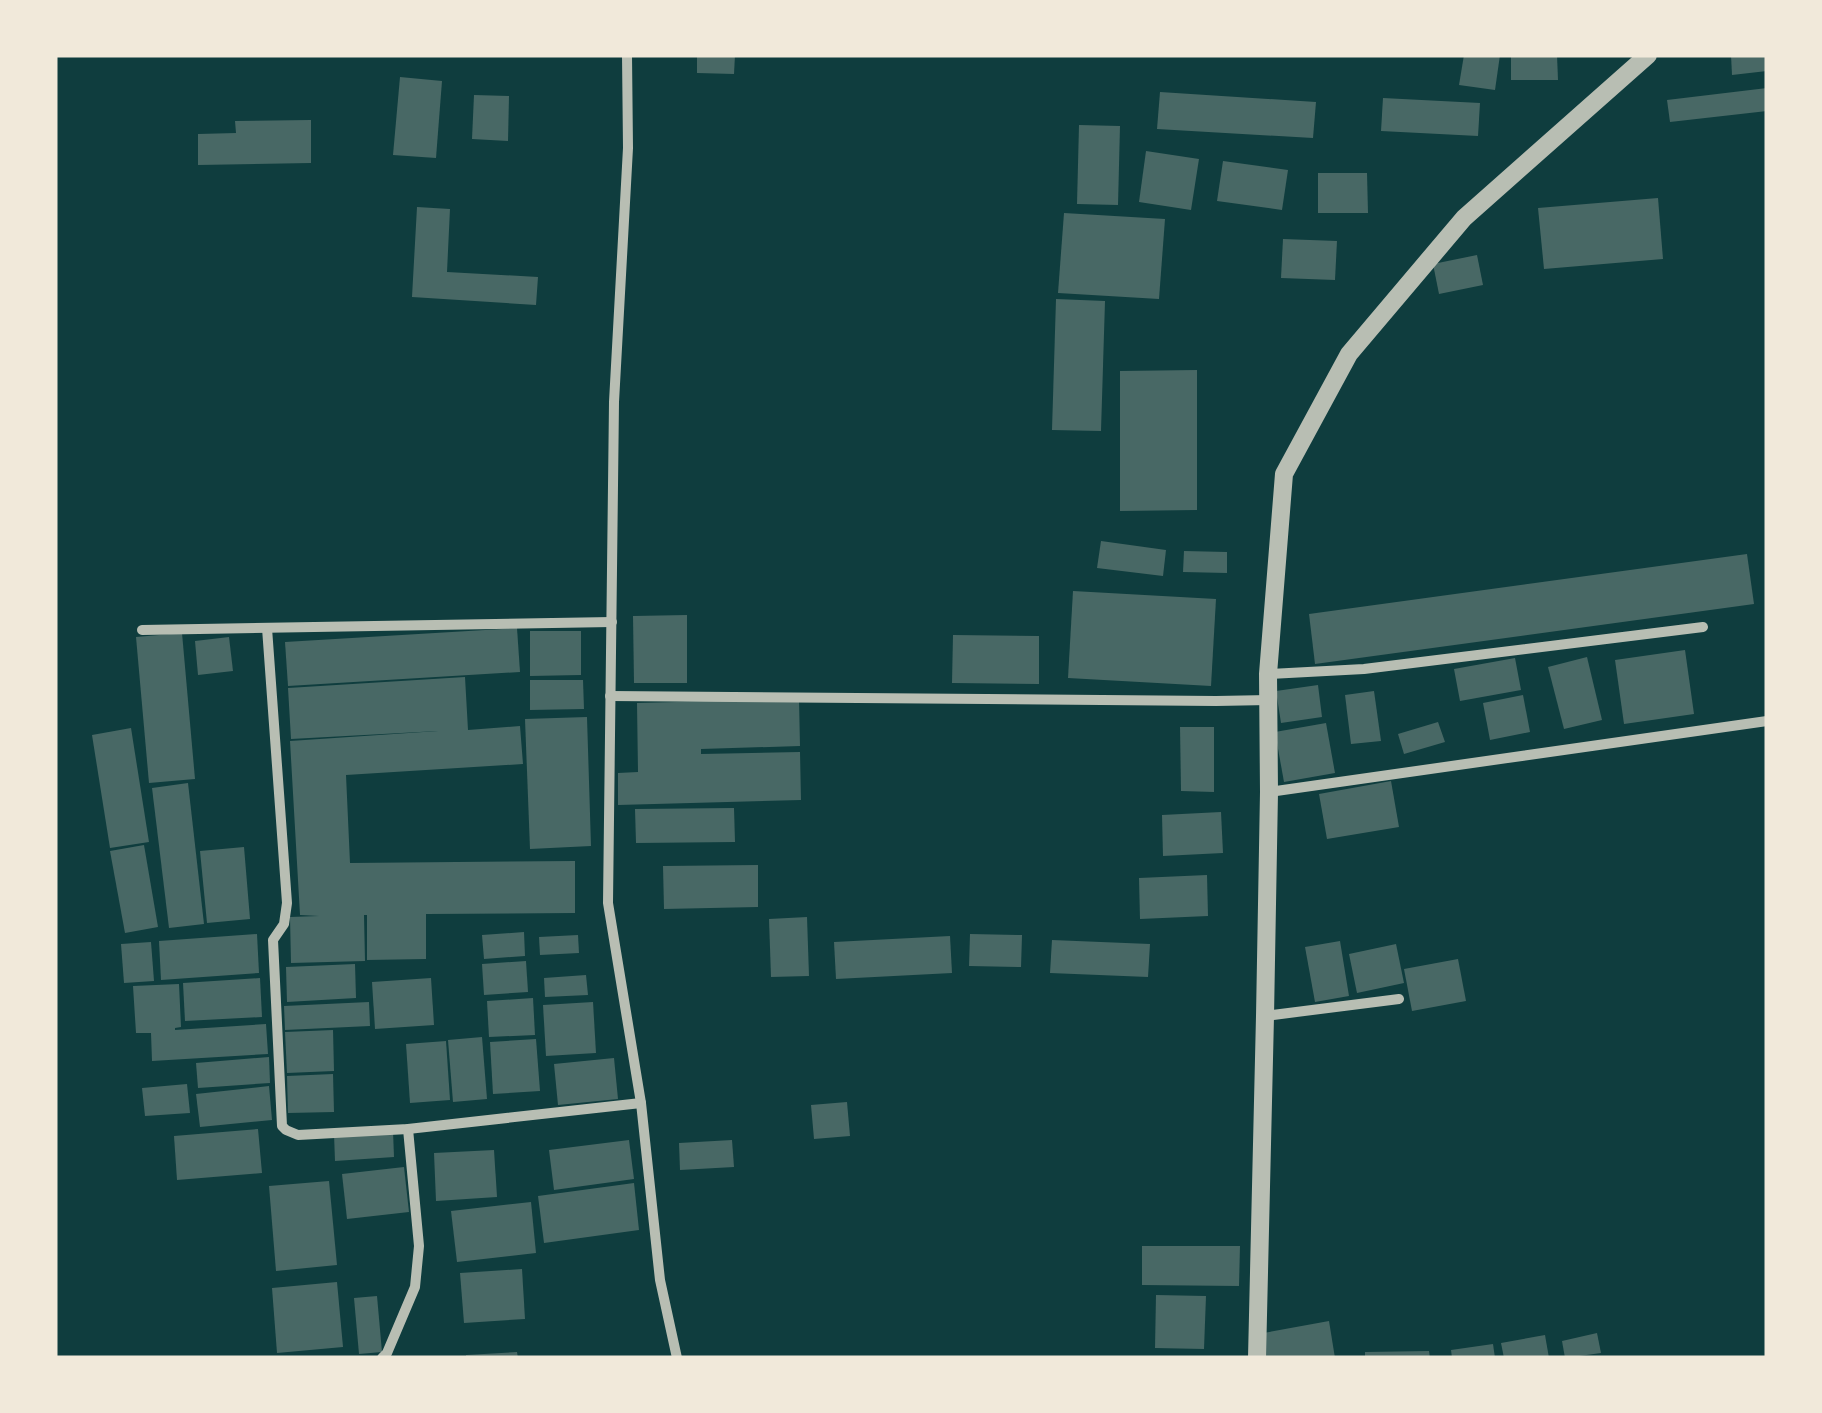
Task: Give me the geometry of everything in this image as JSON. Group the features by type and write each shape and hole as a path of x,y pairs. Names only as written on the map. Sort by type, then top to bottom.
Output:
{"street":[{"path":"627,55 628,148 614,402 608,903 641,1103 660,1280 677,1358"},
{"path":"1257,1358 1266,1016 1268,674 1284,474 1349,354 1464,218 1648,55"},
{"path":"142,630 612,622"},
{"path":"1268,674 1364,669 1703,627"},
{"path":"267,628 287,903 284,924 273,940 282,1126 298,1135 408,1129 641,1103"},
{"path":"610,696 1269,700"},
{"path":"1269,792 1767,721"},
{"path":"1266,1016 1399,999"},
{"path":"382,1358 415,1287 419,1246 408,1129"}],"building":[{"path":"697,55 735,55 734,74 697,73"},
{"path":"1464,55 1500,55 1495,90 1459,85"},
{"path":"1511,55 1557,55 1558,80 1511,80"},
{"path":"1731,55 1767,55 1767,71 1732,75"},
{"path":"400,77 442,81 436,158 393,155"},
{"path":"1767,88 1767,111 1670,122 1667,100"},
{"path":"1160,92 1316,102 1313,138 1157,129"},
{"path":"474,95 509,96 508,141 472,139"},
{"path":"1383,98 1480,103 1478,136 1381,131"},
{"path":"311,120 311,163 198,165 198,134 236,133 235,121"},
{"path":"1079,125 1120,126 1118,205 1077,204"},
{"path":"1146,151 1199,159 1191,210 1139,202"},
{"path":"1223,161 1288,170 1282,210 1217,201"},
{"path":"1318,173 1367,173 1368,213 1318,213"},
{"path":"1658,198 1663,259 1544,269 1538,208"},
{"path":"417,207 450,209 447,272 538,277 536,305 412,297"},
{"path":"1064,213 1165,219 1159,299 1058,293"},
{"path":"1283,239 1337,241 1335,280 1281,278"},
{"path":"1477,255 1483,285 1439,294 1433,264"},
{"path":"1056,299 1105,301 1101,431 1052,430"},
{"path":"1197,370 1197,510 1120,511 1120,371"},
{"path":"1101,541 1166,550 1163,576 1097,568"},
{"path":"1184,551 1227,552 1227,573 1183,572"},
{"path":"1747,554 1754,604 1315,664 1309,614"},
{"path":"1073,591 1216,599 1211,686 1068,678"},
{"path":"687,615 687,683 634,683 633,616"},
{"path":"517,628 520,672 288,686 285,642"},
{"path":"530,631 581,631 581,675 530,676"},
{"path":"182,633 195,779 149,783 136,637"},
{"path":"953,635 1039,636 1039,684 952,683"},
{"path":"229,637 233,671 198,675 195,641"},
{"path":"1685,650 1694,714 1624,724 1615,660"},
{"path":"1587,657 1602,720 1564,729 1548,667"},
{"path":"1515,658 1521,690 1460,701 1454,669"},
{"path":"465,677 468,730 520,726 523,764 346,775 350,863 575,861 575,913 426,914 426,959 367,960 364,915 365,961 291,963 290,917 319,916 300,915 290,741 438,731 291,739 288,688"},
{"path":"530,680 583,680 584,709 530,710"},
{"path":"1318,685 1322,717 1281,723 1276,691"},
{"path":"1374,691 1381,741 1351,744 1345,695"},
{"path":"1523,695 1530,732 1490,740 1483,703"},
{"path":"799,699 800,746 701,749 701,754 800,752 801,800 618,805 618,773 638,772 637,703"},
{"path":"587,717 591,846 530,849 525,719"},
{"path":"1438,722 1445,742 1404,754 1398,734"},
{"path":"1326,723 1335,773 1284,782 1275,732"},
{"path":"1180,727 1214,727 1214,792 1181,791"},
{"path":"131,728 149,842 110,848 92,735"},
{"path":"1391,781 1399,827 1327,839 1319,794"},
{"path":"188,783 204,924 169,928 152,788"},
{"path":"734,808 735,842 636,843 635,809"},
{"path":"1221,812 1223,853 1163,856 1162,815"},
{"path":"144,845 158,927 125,933 110,851"},
{"path":"244,847 250,919 207,923 200,851"},
{"path":"758,865 758,907 664,909 663,866"},
{"path":"1207,875 1208,916 1140,919 1139,878"},
{"path":"807,917 809,976 771,977 769,919"},
{"path":"524,932 525,956 484,959 482,935"},
{"path":"257,934 259,973 161,980 159,941"},
{"path":"970,934 1022,935 1021,967 969,966"},
{"path":"578,935 579,953 540,955 539,937"},
{"path":"950,936 952,973 836,979 834,942"},
{"path":"1052,940 1150,944 1148,977 1050,973"},
{"path":"1340,941 1349,996 1315,1002 1305,947"},
{"path":"151,942 154,981 124,983 121,944"},
{"path":"1396,944 1404,983 1357,993 1349,954"},
{"path":"1458,959 1466,1001 1412,1011 1404,969"},
{"path":"526,961 528,992 484,995 482,964"},
{"path":"355,964 356,998 287,1002 286,967"},
{"path":"586,975 588,995 545,997 544,978"},
{"path":"260,978 262,1017 185,1021 183,983"},
{"path":"431,978 434,1025 375,1029 372,982"},
{"path":"179,984 181,1027 175,1030 266,1024 268,1054 152,1061 151,1033 136,1033 133,986"},
{"path":"533,998 535,1035 489,1037 487,1001"},
{"path":"369,1002 370,1026 285,1030 284,1006"},
{"path":"593,1002 596,1053 546,1056 543,1005"},
{"path":"333,1030 334,1071 287,1073 285,1032"},
{"path":"482,1037 487,1099 453,1102 448,1040"},
{"path":"536,1039 540,1091 493,1094 490,1042"},
{"path":"446,1041 450,1100 410,1103 406,1044"},
{"path":"269,1057 270,1083 198,1088 196,1063"},
{"path":"614,1058 618,1099 558,1105 554,1064"},
{"path":"333,1074 334,1112 288,1113 287,1076"},
{"path":"187,1084 190,1113 145,1116 142,1088"},
{"path":"269,1086 272,1120 200,1127 196,1094"},
{"path":"847,1102 850,1136 814,1139 811,1105"},
{"path":"258,1129 262,1173 177,1180 174,1136"},
{"path":"393,1131 394,1157 335,1161 334,1134"},
{"path":"629,1140 634,1179 554,1190 549,1150"},
{"path":"732,1140 734,1167 680,1170 679,1143"},
{"path":"494,1150 497,1197 436,1201 434,1153"},
{"path":"404,1167 409,1212 347,1219 342,1174"},
{"path":"329,1181 337,1265 276,1271 269,1186"},
{"path":"634,1183 639,1230 544,1243 538,1196"},
{"path":"531,1202 536,1253 457,1262 451,1211"},
{"path":"1142,1246 1240,1246 1239,1286 1142,1285"},
{"path":"522,1269 525,1319 464,1323 460,1273"},
{"path":"337,1282 343,1347 277,1353 272,1288"},
{"path":"1156,1295 1206,1296 1204,1349 1155,1348"},
{"path":"377,1296 382,1352 359,1354 354,1298"},
{"path":"1329,1321 1335,1358 1262,1358 1258,1334"},
{"path":"1597,1333 1601,1353 1565,1358 1562,1341"},
{"path":"1545,1335 1549,1358 1504,1358 1501,1343"},
{"path":"1493,1344 1495,1358 1452,1358 1451,1350"},
{"path":"1429,1351 1430,1358 1365,1358 1365,1352"},
{"path":"517,1352 518,1358 466,1358 466,1355"}]}
